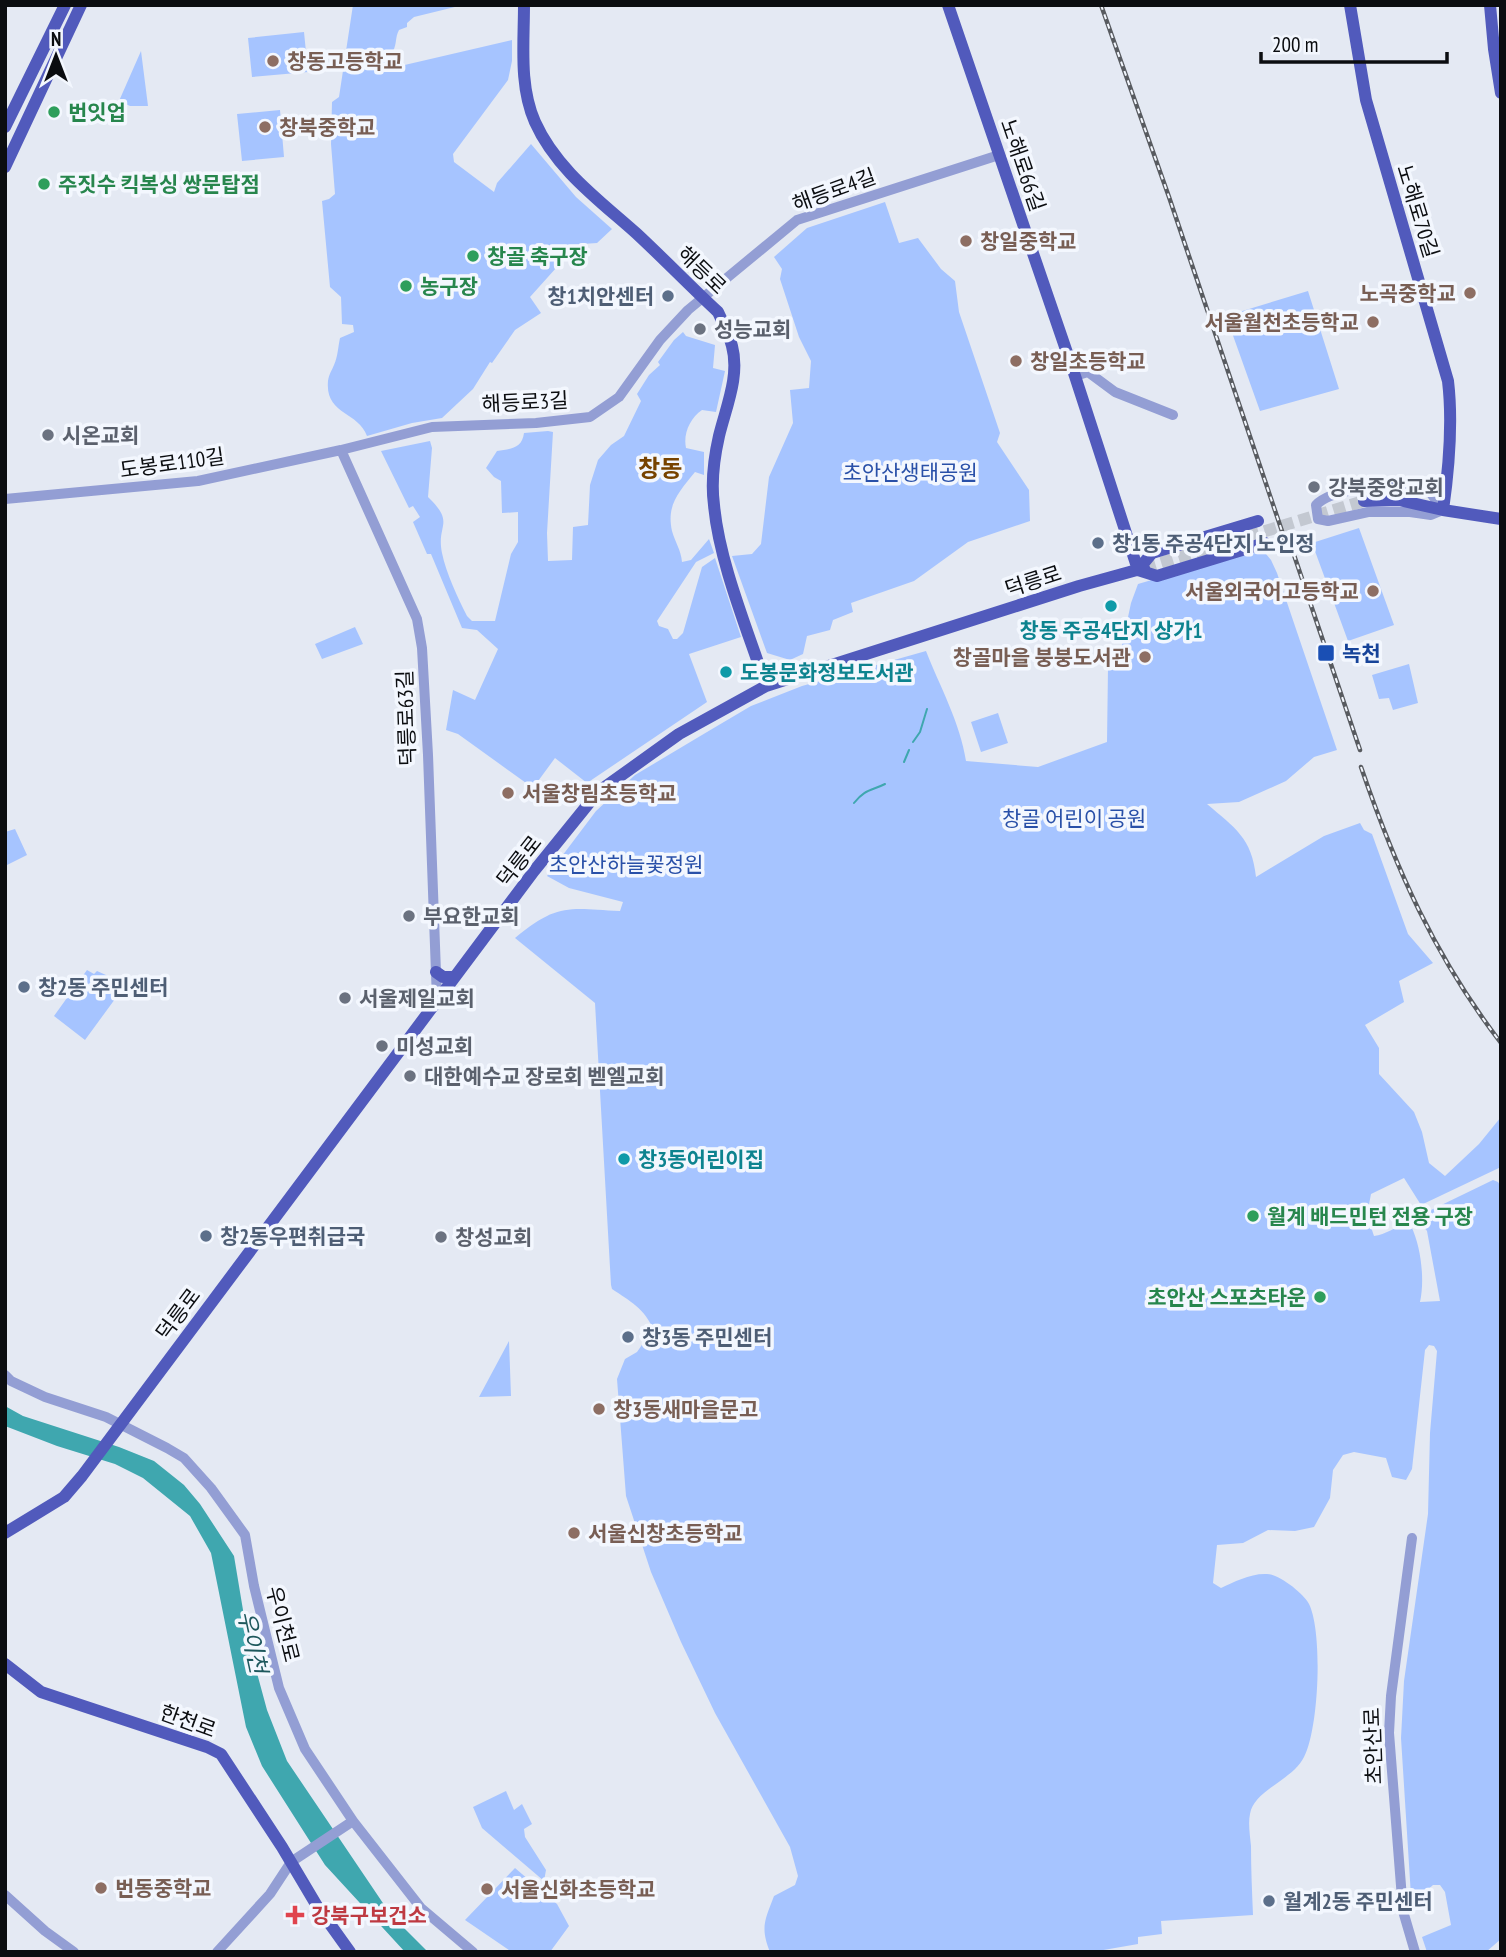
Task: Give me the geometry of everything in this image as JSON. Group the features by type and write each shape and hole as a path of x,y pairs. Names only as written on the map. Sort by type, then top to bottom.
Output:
{"main road":[{"path":"5,127 65,5"},
{"path":"5,167 81,5"},
{"name":"해등로","path":"524,5 523,71 528,99 535,122 556,158 595,199 635,232 718,312 733,349 733,383 715,461 713,504 718,531 766,686"},
{"name":"노해로66길","path":"948,5 1141,569"},
{"name":"노해로70길","path":"1350,5 1368,108 1448,380 1448,470 1443,510"},
{"path":"1490,5 1501,93"},
{"path":"1364,501 1399,500 1501,519"},
{"path":"1258,521 1152,553 1141,569 1157,576 1265,543"},
{"path":"1220,533 1230,535 1234,540 1226,555"},
{"name":"덕릉로","path":"5,1533 64,1497 90,1466 534,871 598,792 679,734 766,686 1079,586 1141,569"},
{"path":"436,972 443,977 455,977"},
{"name":"한천로","path":"5,1664 41,1692 221,1754 317,1906 350,1952"}],"street":[{"name":"해등로4길","path":"704,299 797,220 999,155"},
{"name":"해등로3길","path":"341,450 432,427 536,423 590,416 620,397 660,340 688,310 704,299"},
{"path":"1075,376 1088,372 1115,392 1173,415"},
{"name":"도봉로110길","path":"5,499 187,483 341,450"},
{"name":"덕릉로63길","path":"341,450 418,619 424,676 437,1000"},
{"path":"1380,486 1406,486 1430,492 1443,510 1431,515 1368,512 1328,521 1318,519 1316,505 1323,498 1352,491 1380,486"},
{"name":"우이천로","path":"5,1375 11,1381 45,1397 106,1417 118,1427 184,1458 211,1488 245,1535 254,1587 286,1708 305,1749 349,1824 421,1908 474,1952"},
{"name":"초안산로","path":"1412,1538 1391,1696 1389,1734 1403,1910 1415,1952"},
{"path":"217,1952 270,1894 291,1862 349,1824"},
{"path":"5,1895 45,1931 74,1952"}],"green space":[{"path":"353,5 463,5 414,17 407,23 407,27 399,30 393,51 396,67 512,40 508,80 453,154 454,162 494,192 497,183 531,144 576,197 612,229 597,243 582,244 574,248 530,297 541,313 515,330 473,389 442,418 412,423 367,436 357,422 337,407 328,392 328,379 340,338 354,332 353,325 342,324 341,297 330,287 322,201 335,194 331,144 332,102 339,97"},
{"path":"304,32 308,72 252,77 248,38"},
{"path":"141,51 148,106 130,106 119,101"},
{"path":"280,110 284,157 242,161 237,114"},
{"name":"초안산생태공원","path":"885,202 899,243 918,238 941,269 955,281 959,312 1000,433 997,442 1029,490 1030,521 968,542 914,581 851,603 853,612 833,620 830,630 807,636 803,654 790,660 767,653 732,556 752,554 761,544 769,477 793,423 790,390 809,388 811,361 799,337 780,279 782,269 774,257 807,228"},
{"path":"1308,291 1339,389 1260,411 1226,316"},
{"path":"683,332 686,336 715,345 713,368 725,371 716,412 702,410 694,417 687,432 686,448 704,452 704,475 695,472 680,492 671,513 672,531 682,562 691,560 709,539 714,553 696,562 657,621 659,626 668,629 673,639 683,633 702,567 715,558 741,637 689,654 707,702 587,783 555,758 533,788 458,734 446,730 453,690 475,700 498,649 477,630 462,628 431,554 427,554 413,522 420,517 413,506 409,508 381,451 430,441 432,448 428,497 443,519 441,543 449,577 467,616 472,621 495,621 511,554 518,542 518,512 502,513 501,481 486,468 497,451 518,445 524,433 553,432 548,561 572,560 573,527 588,525 590,485 598,460 611,445 624,436 641,401 637,394 649,375 660,365 658,362 674,340"},
{"path":"1359,528 1394,625 1348,641 1312,543"},
{"path":"1261,548 1277,573 1337,750 1314,757 1286,781 1239,802 1207,804 1234,827 1246,843 1256,877 1324,836 1360,823 1364,830 1372,834 1408,934 1433,963 1399,981 1404,1002 1365,1025 1379,1048 1379,1074 1414,1112 1429,1163 1445,1176 1479,1144 1501,1117 1501,1167 1421,1205 1404,1178 1371,1194 1367,1215 1374,1236 1402,1226 1411,1226 1421,1263 1420,1302 1440,1301 1424,1224 1429,1211 1493,1180 1501,1187 1501,1939 1486,1952 1427,1952 1422,1937 1451,1925 1445,1892 1440,1885 1433,1885 1423,1894 1411,1896 1401,1738 1404,1681 1428,1514 1430,1433 1437,1351 1434,1346 1429,1345 1425,1350 1412,1469 1406,1480 1392,1477 1386,1458 1354,1452 1343,1455 1333,1470 1330,1498 1314,1527 1295,1531 1268,1530 1243,1543 1217,1545 1213,1583 1221,1588 1255,1575 1278,1577 1297,1590 1309,1604 1316,1636 1316,1704 1309,1744 1299,1765 1259,1798 1250,1814 1253,1915 1161,1921 1162,1934 1138,1937 1138,1944 1092,1952 770,1952 764,1930 768,1911 774,1896 795,1885 798,1876 790,1847 715,1713 681,1642 651,1572 626,1496 617,1379 625,1359 637,1352 653,1329 641,1311 612,1289 611,1285 595,1003 515,938 542,919 564,910 620,911 623,902 569,888 547,876 596,811 635,775 751,706 802,686 926,651 954,719 966,761 1038,767 1107,742 1106,660 1120,655 1131,603 1138,584"},
{"path":"355,627 363,644 322,659 315,644"},
{"path":"1409,664 1418,703 1393,710 1389,698 1379,699 1372,675"},
{"path":"998,713 1008,743 981,752 971,722"},
{"path":"15,829 27,855 7,865 5,832"},
{"path":"87,970 94,974 97,971 126,984 85,1040 54,1016"},
{"path":"509,1341 511,1396 479,1397"},
{"path":"506,1791 514,1810 522,1804 532,1824 524,1829 525,1837 546,1870 544,1881 482,1828 473,1807"},
{"path":"515,1868 557,1904 569,1926 550,1952 512,1952 465,1920"}],"shaded area":[{"name":"우이천","path":"5,1406 23,1416 154,1461 184,1485 200,1504 234,1556 248,1640 267,1710 287,1761 391,1915 428,1952 405,1952 325,1865 262,1766 246,1727 211,1553 190,1516 143,1478 115,1464 5,1426"}],"waterway":[{"path":"913,742 920,732 927,709"},
{"path":"904,762 909,750"},
{"path":"854,803 865,793 885,784"}],"tunnel":[{"path":"1144,568 1364,501"}],"railway":[{"path":"1101,5 1286,543"},
{"path":"1294,555 1360,750"},
{"path":"1361,767 1388,841 1419,911 1456,978 1501,1043"}],"place":[{"name":"창동고등학교","path":"273,61"},
{"name":"번잇업","path":"54,112"},
{"name":"창북중학교","path":"265,127"},
{"name":"주짓수 킥복싱 쌍문탑점","path":"44,184"},
{"name":"창일중학교","path":"966,241"},
{"name":"창골 축구장","path":"473,256"},
{"name":"농구장","path":"406,286"},
{"name":"노곡중학교","path":"1470,293"},
{"name":"창1치안센터","path":"668,296"},
{"name":"서울월천초등학교","path":"1373,322"},
{"name":"성능교회","path":"700,329"},
{"name":"창일초등학교","path":"1016,361"},
{"name":"시온교회","path":"48,435"},
{"name":"강북중앙교회","path":"1314,487"},
{"name":"창1동 주공4단지 노인정","path":"1098,543"},
{"name":"서울외국어고등학교","path":"1373,591"},
{"name":"창동 주공4단지 상가1","path":"1111,606"},
{"name":"녹천","path":"1326,653"},
{"name":"창골마을 붕붕도서관","path":"1145,657"},
{"name":"도봉문화정보도서관","path":"726,672"},
{"name":"서울창림초등학교","path":"508,793"},
{"name":"부요한교회","path":"409,916"},
{"name":"창2동 주민센터","path":"24,987"},
{"name":"서울제일교회","path":"345,998"},
{"name":"미성교회","path":"382,1046"},
{"name":"대한예수교 장로회 벧엘교회","path":"410,1076"},
{"name":"창3동어린이집","path":"624,1159"},
{"name":"월계 배드민턴 전용 구장","path":"1253,1216"},
{"name":"창2동우편취급국","path":"206,1236"},
{"name":"창성교회","path":"441,1237"},
{"name":"초안산 스포츠타운","path":"1320,1297"},
{"name":"창3동 주민센터","path":"628,1337"},
{"name":"창3동새마을문고","path":"599,1409"},
{"name":"서울신창초등학교","path":"574,1533"},
{"name":"번동중학교","path":"101,1888"},
{"name":"서울신화초등학교","path":"487,1889"},
{"name":"월계2동 주민센터","path":"1269,1901"},
{"name":"강북구보건소","path":"295,1915"}],"district":[{"name":"창동","path":"660,468"}],"park label":[{"name":"창골 어린이 공원","path":"1074,818"},
{"name":"초안산하늘꽃정원","path":"626,864"}]}
